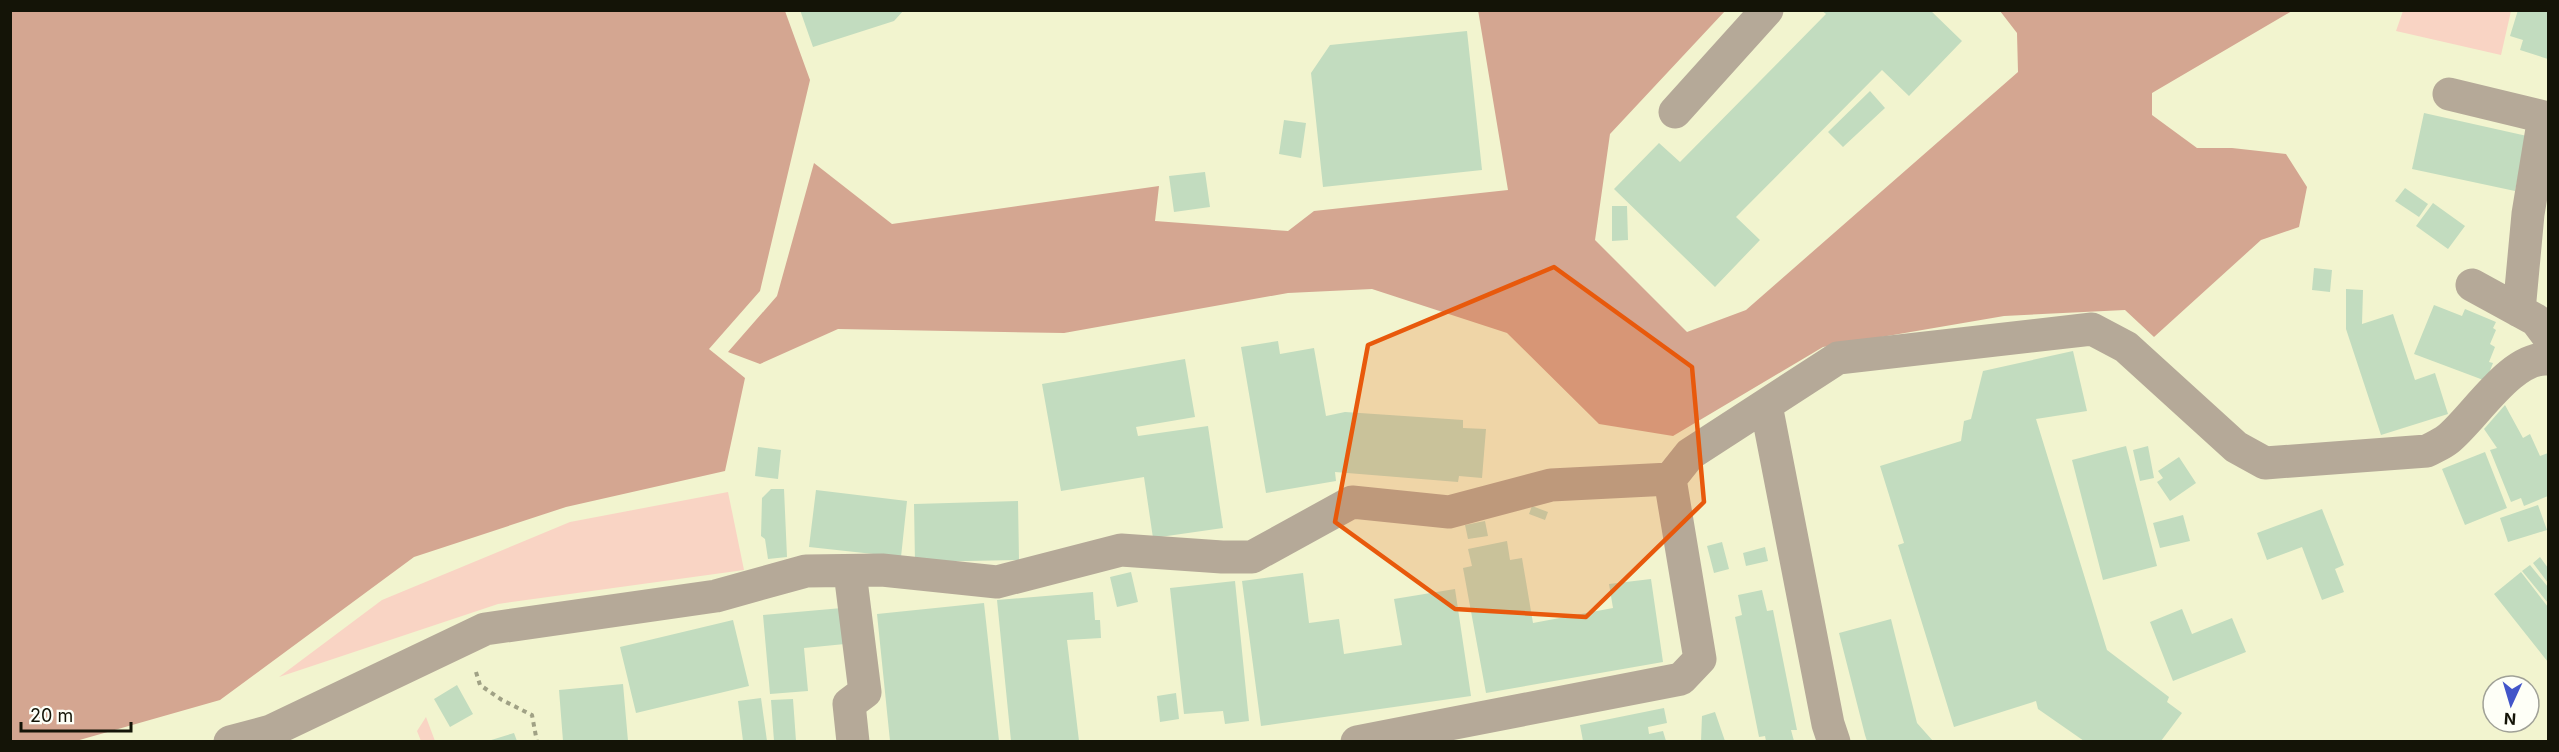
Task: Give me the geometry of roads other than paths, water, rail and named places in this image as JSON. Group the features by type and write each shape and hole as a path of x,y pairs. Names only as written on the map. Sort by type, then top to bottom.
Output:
{"street":[{"path":"1675,112 1767,10"},
{"path":"2449,94 2544,117 2528,214 2519,311"},
{"path":"2472,285 2536,320 2548,336"},
{"path":"1357,741 1681,679 1700,659 1670,479 1690,454 1838,358 2092,329 2126,347 2236,447 2265,463 2427,451 2447,440 2512,373 2537,358 2548,359"},
{"path":"1766,405 1828,724 1834,741"},
{"path":"230,741 271,731 485,629 716,596 806,571 882,570 997,582 1121,550 1252,557 1352,502 1449,512 1551,485 1670,479"},
{"path":"849,572 865,692 849,704 853,741"}]}
